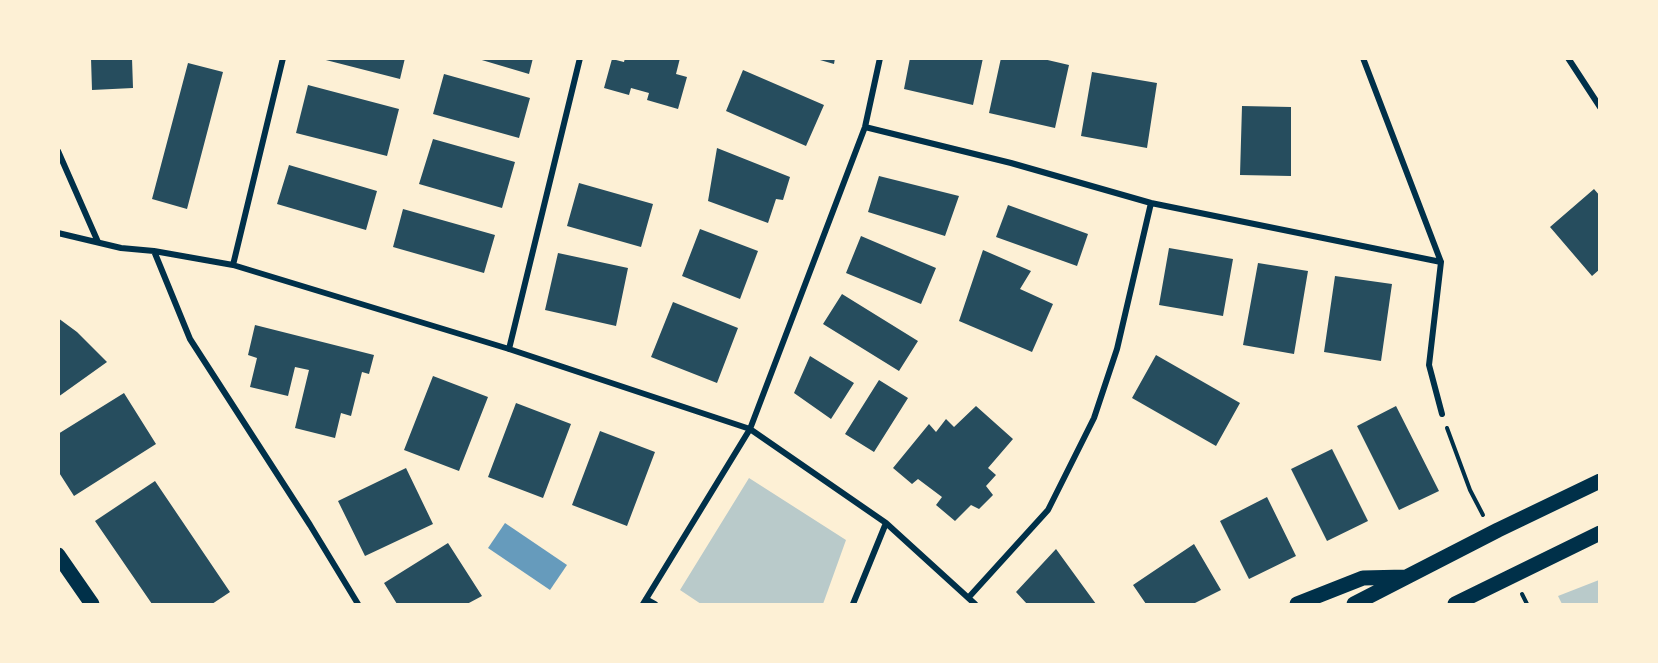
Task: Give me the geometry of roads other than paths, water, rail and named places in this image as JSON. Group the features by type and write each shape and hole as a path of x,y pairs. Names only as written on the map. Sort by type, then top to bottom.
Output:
{"main road":[{"path":"1354,604 1599,481"},
{"path":"1455,604 1599,533"},
{"path":"58,555 92,604"},
{"path":"1297,604 1363,578 1408,577"}],"street":[{"path":"233,266 283,58"},
{"path":"509,349 580,58"},
{"path":"655,604 644,602 750,429 865,127 880,58"},
{"path":"1363,58 1442,261 1428,365 1442,414"},
{"path":"1568,58 1599,107"},
{"path":"865,127 1011,163 1151,203 1442,261"},
{"path":"58,151 98,242"},
{"path":"969,597 1048,510 1094,418 1117,349 1151,203"},
{"path":"58,233 121,248 154,251 233,266 509,349 750,429 885,523 975,604"},
{"path":"154,251 190,339 358,604"},
{"path":"853,604 885,523"}],"water":[{"path":"505,523 567,565 550,590 488,548"}]}
